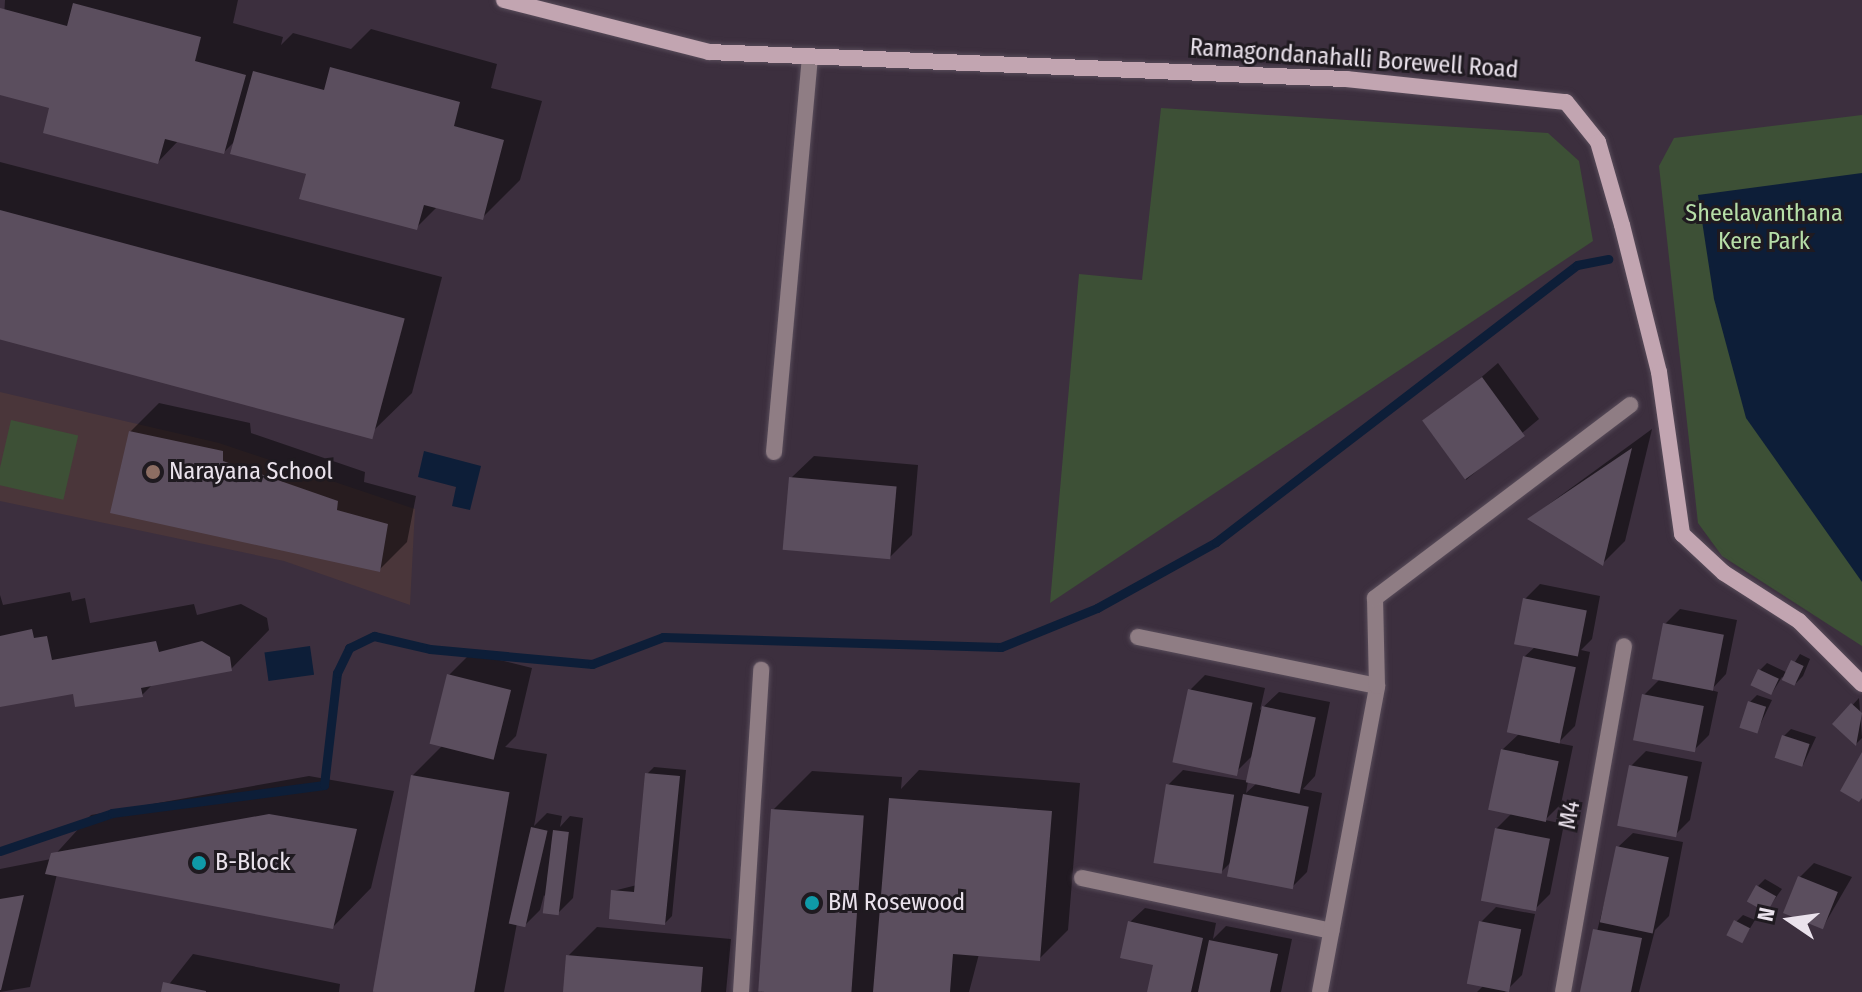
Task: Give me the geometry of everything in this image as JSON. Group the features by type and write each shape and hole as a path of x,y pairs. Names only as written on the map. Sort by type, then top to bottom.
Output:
{"street":[{"name":"Ramagondanahalli Borewell Road","path":"504,0 709,52 1346,79 1566,102 1598,142 1622,225 1659,372 1682,534 1724,573 1799,621 1862,684"},
{"path":"774,452 810,58"},
{"path":"1320,992 1377,686 1375,598 1630,405"},
{"path":"1138,637 1377,686"},
{"name":"M4","path":"1563,992 1624,646"},
{"path":"741,992 761,670"},
{"path":"1082,878 1331,931"}],"shaded area":[{"name":"Narayana School","path":"0,392 219,443 415,509 410,605 284,561 0,501"}],"green space":[{"path":"1161,108 1548,133 1579,161 1593,241 1050,603 1079,274 1142,280"},
{"name":"Sheelavanthana Kere Park","path":"1862,115 1862,646 1722,556 1698,523 1659,166 1674,138"},
{"path":"11,420 78,436 63,500 0,485 0,468"}],"water":[{"path":"1862,173 1862,582 1746,418 1714,299 1698,195"},
{"path":"424,451 481,466 470,510 452,506 456,487 418,477"},
{"path":"310,646 314,675 268,681 264,652"}],"building":[{"path":"73,3 201,37 195,61 246,75 224,154 165,139 158,164 43,133 49,108 0,95 0,8 67,26"},
{"path":"330,67 460,102 454,126 504,140 483,220 424,205 417,230 299,199 306,174 230,154 253,71 324,90"},
{"path":"0,210 405,318 372,439 0,339"},
{"path":"1482,377 1525,436 1465,480 1422,420"},
{"path":"129,431 223,451 223,461 338,501 337,510 388,524 380,572 110,513"},
{"path":"1632,448 1603,566 1527,519"},
{"path":"789,477 897,486 890,559 783,550"},
{"path":"1523,598 1587,610 1578,657 1514,644"},
{"path":"1663,623 1724,635 1713,691 1652,679"},
{"path":"32,629 34,638 47,636 52,660 156,641 159,652 202,641 230,657 232,671 141,688 143,697 75,707 73,694 0,707 0,636"},
{"path":"1523,656 1576,667 1560,744 1507,732"},
{"path":"1791,660 1804,666 1794,686 1782,680"},
{"path":"1758,669 1779,679 1771,695 1750,685"},
{"path":"447,674 511,690 494,760 430,744"},
{"path":"1188,689 1253,703 1237,776 1172,762"},
{"path":"1642,694 1704,706 1695,752 1633,740"},
{"path":"1748,701 1766,707 1757,734 1739,728"},
{"path":"1851,703 1862,713 1856,746 1832,724"},
{"path":"1262,706 1316,717 1300,794 1246,782"},
{"path":"1782,735 1810,744 1802,767 1775,758"},
{"path":"1501,749 1559,761 1546,822 1488,810"},
{"path":"1862,752 1862,798 1859,802 1840,791"},
{"path":"1629,765 1688,776 1676,837 1617,826"},
{"path":"645,773 680,776 665,925 609,919 611,890 634,892"},
{"path":"411,775 509,792 474,992 373,992"},
{"path":"1166,784 1234,795 1222,874 1153,863"},
{"path":"1243,794 1309,807 1293,889 1227,876"},
{"path":"889,798 1052,811 1040,961 953,954 950,992 873,992"},
{"name":"BM Rosewood","path":"771,809 864,815 851,992 758,992"},
{"name":"B-Block","path":"269,814 357,829 333,929 45,874 51,853"},
{"path":"531,827 548,831 525,927 509,923"},
{"path":"1495,828 1550,839 1536,911 1481,901"},
{"path":"553,830 569,832 559,915 543,913"},
{"path":"1616,846 1669,857 1653,934 1600,922"},
{"path":"1798,876 1838,892 1823,929 1783,913"},
{"path":"1756,885 1776,896 1767,913 1747,902"},
{"path":"24,895 1,990 0,990 0,899"},
{"path":"1734,920 1750,928 1742,943 1726,935"},
{"path":"1128,921 1203,938 1191,992 1147,992 1153,965 1120,958"},
{"path":"1479,921 1521,929 1509,992 1467,984"},
{"path":"1593,929 1642,938 1631,992 1580,992"},
{"path":"1209,940 1278,954 1270,992 1198,992"},
{"path":"566,955 703,967 701,992 563,992"},
{"path":"163,982 206,991 206,992 161,992"}],"waterway":[{"path":"0,851 112,813 324,785 337,673 349,648 374,636 430,649 592,664 663,637 1001,647 1097,608 1216,542 1577,265 1608,259"}],"place":[{"name":"Narayana School","path":"153,472"},
{"name":"B-Block","path":"199,863"},
{"name":"BM Rosewood","path":"812,903"}]}
